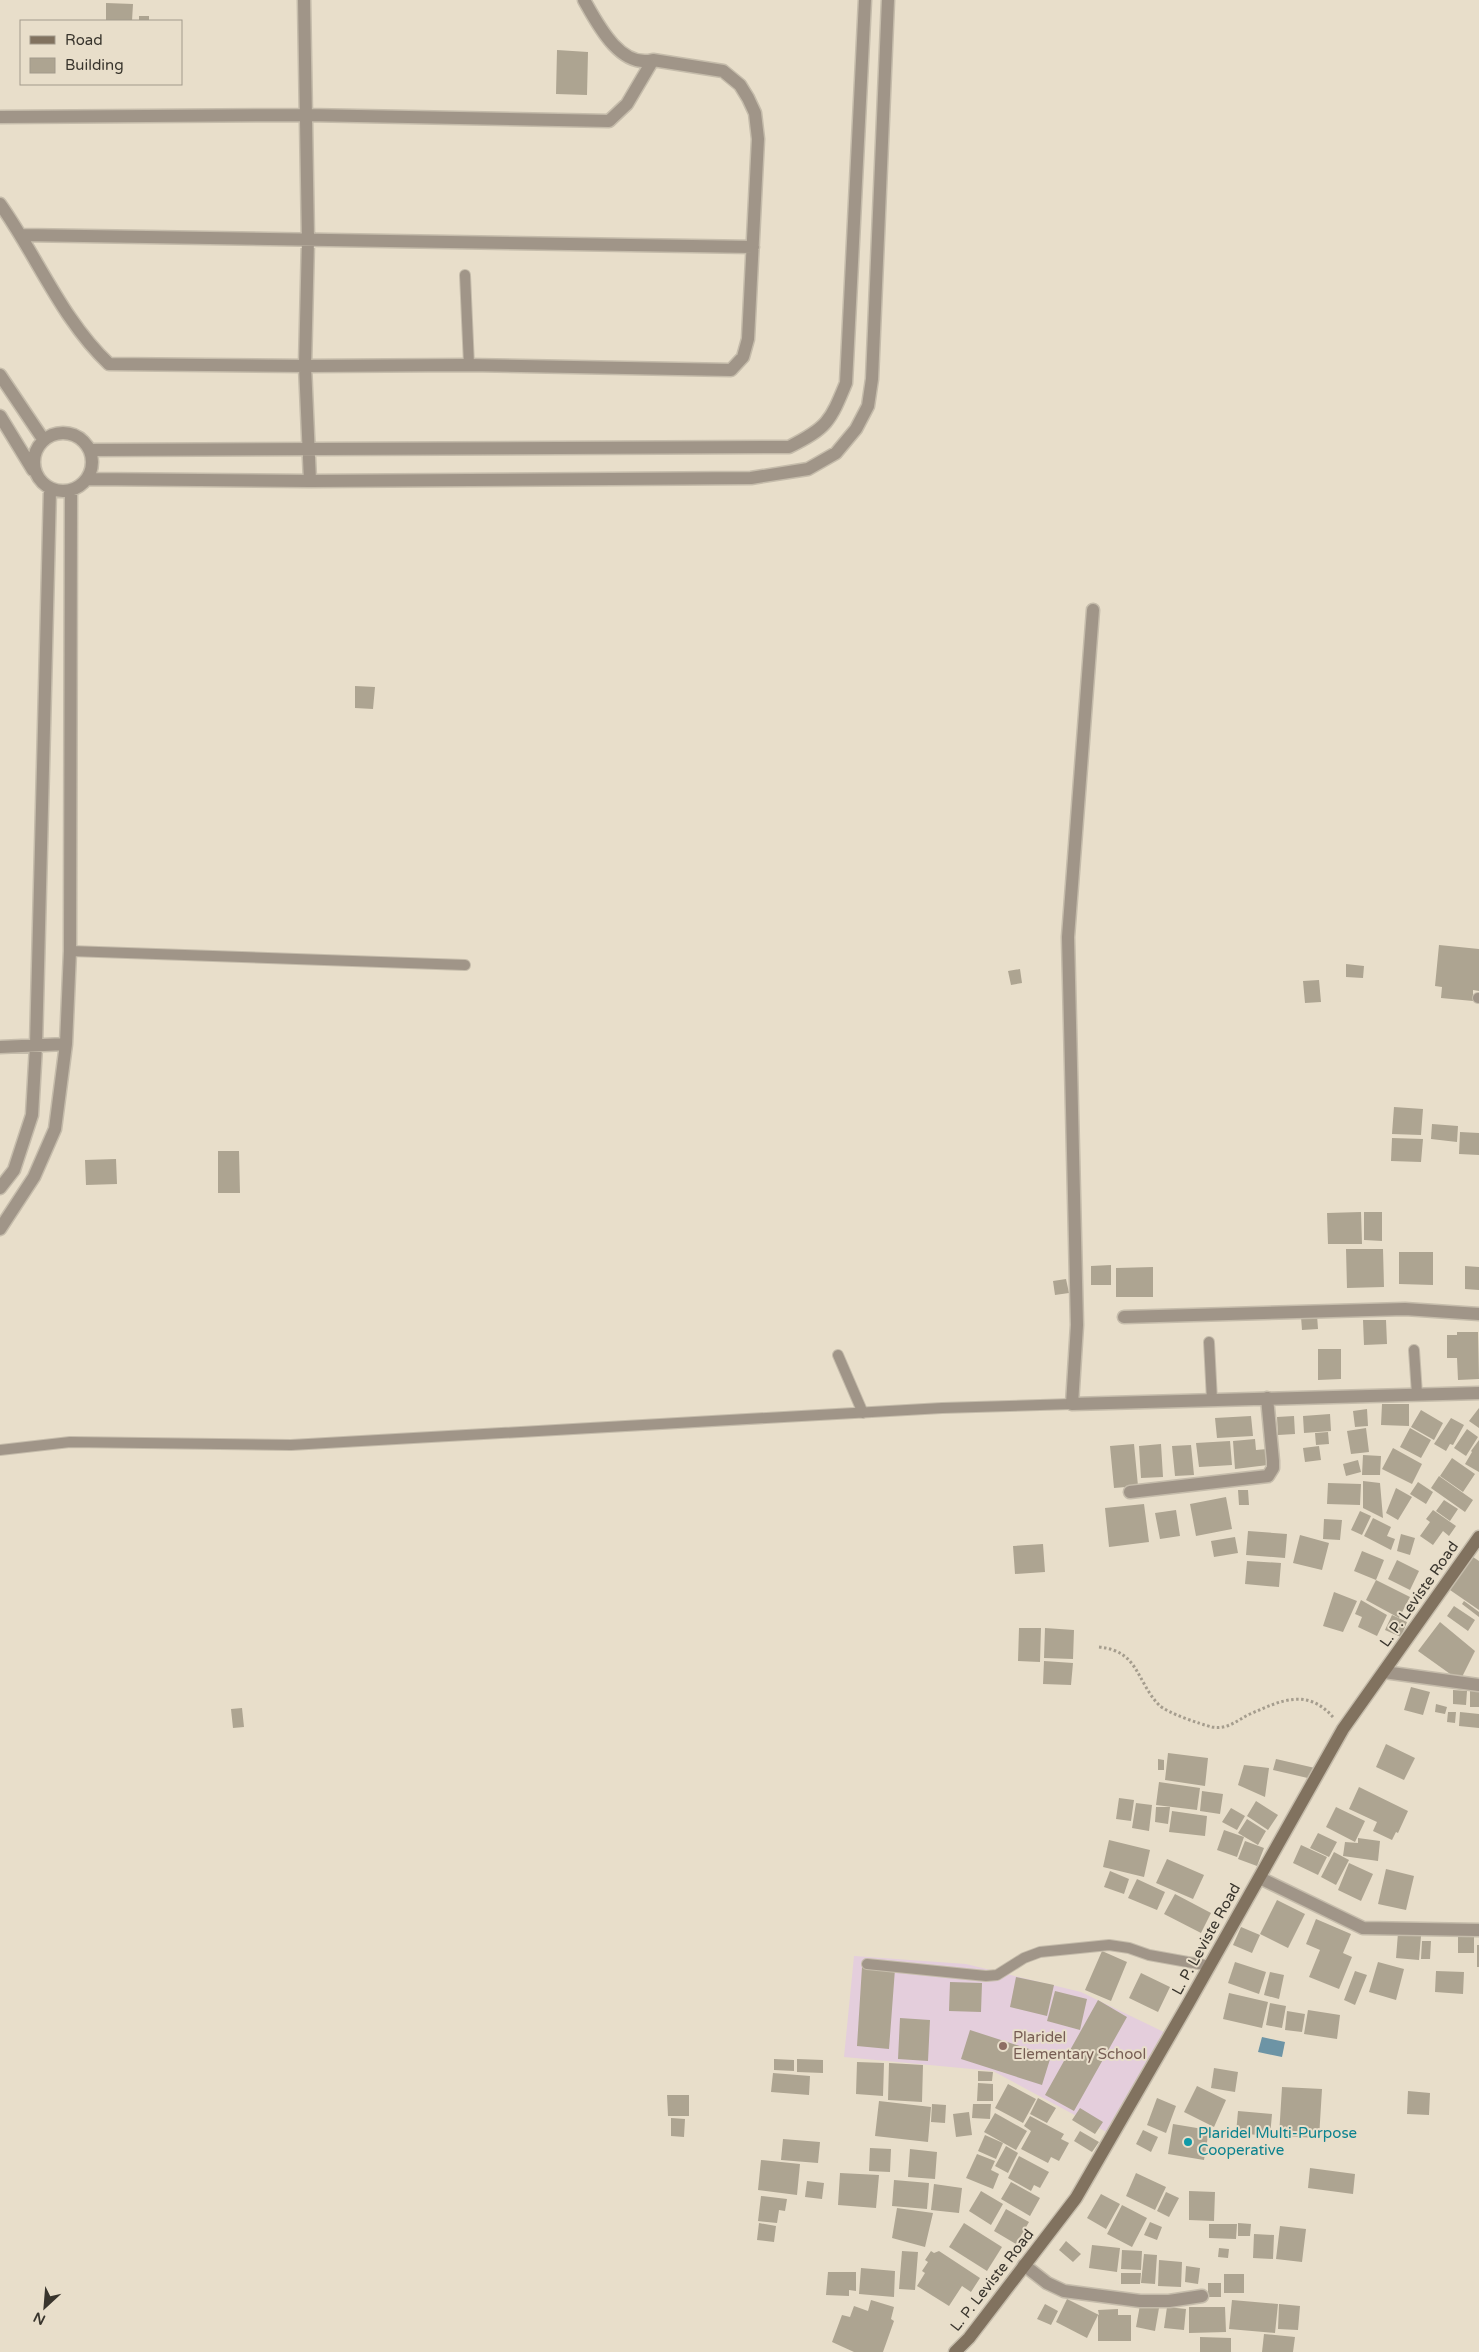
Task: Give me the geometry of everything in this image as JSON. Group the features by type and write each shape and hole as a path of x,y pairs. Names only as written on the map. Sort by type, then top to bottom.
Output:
{"main road":[{"name":"L. P. Leviste Road","path":"955,2352 969,2338 1076,2198 1210,1966 1343,1729 1479,1537"}],"street":[{"path":"304,0 308,115 305,366 307,448 310,482"},
{"path":"0,204 22,235 87,344 109,364 305,366 469,364 731,370 743,357 748,339 758,139 755,113 740,85 722,71 653,60 644,62 621,52 602,32 584,0"},
{"path":"90,450 789,447 816,434 832,415 846,383 865,0"},
{"path":"88,479 310,482 751,478 808,469 836,452 856,429 868,406 872,380 888,0"},
{"path":"0,117 308,115 609,121 627,104 653,60"},
{"path":"22,235 753,247"},
{"path":"0,375 43,439"},
{"path":"0,416 36,474 50,489 60,492 72,491 88,479 93,465 90,450 78,436 60,432 43,439 34,456 36,474"},
{"path":"0,1188 14,1170 32,1115 36,1046 50,489"},
{"path":"0,1229 34,1177 55,1129 66,1044 70,950 72,491"},
{"path":"1093,610 1068,937 1077,1325 1072,1404 1479,1393"},
{"path":"0,1047 66,1044"},
{"path":"1124,1317 1405,1310 1479,1314"},
{"path":"1130,1492 1268,1476 1273,1468 1273,1461 1267,1398"},
{"path":"1384,1672 1479,1685"},
{"path":"1260,1878 1363,1928 1479,1930"},
{"path":"1024,2265 1047,2283 1064,2291 1140,2301 1169,2302 1202,2296"}],"lane":[{"path":"465,275 469,364"},
{"path":"70,950 465,965"},
{"path":"1209,1342 1212,1400"},
{"path":"1414,1350 1417,1394"},
{"path":"838,1355 863,1413"},
{"path":"0,1450 70,1442 291,1445 863,1413 1072,1404"},
{"path":"867,1964 986,1976 997,1975 1024,1958 1040,1952 1109,1945 1129,1948 1149,1955 1210,1966"}],"path":[{"path":"1099,1647 1114,1648 1127,1658 1137,1668 1160,1706 1203,1724 1221,1727 1231,1725 1250,1714 1298,1698 1313,1701 1324,1707 1343,1729"}],"shaded area":[{"name":"Plaridel Elementary School","path":"854,1956 966,1964 1081,1992 1168,2034 1110,2134 993,2071 844,2057"}],"water":[{"path":"1262,2037 1285,2042 1282,2057 1258,2052"}],"building":[{"path":"106,3 133,4 132,20 106,20"},
{"path":"139,16 149,16 149,20 139,20"},
{"path":"557,50 588,52 587,95 556,94"},
{"path":"355,686 375,687 373,709 355,708"},
{"path":"1439,945 1479,949 1479,991 1473,990 1473,1001 1441,998 1442,987 1435,986"},
{"path":"1346,964 1364,966 1363,978 1346,977"},
{"path":"1020,969 1022,983 1011,985 1008,971"},
{"path":"1319,980 1321,1002 1305,1003 1303,981"},
{"path":"1394,1107 1423,1109 1421,1135 1392,1134"},
{"path":"1432,1124 1458,1126 1457,1142 1431,1139"},
{"path":"1460,1132 1479,1133 1479,1155 1459,1154"},
{"path":"1392,1138 1423,1139 1421,1162 1391,1161"},
{"path":"218,1151 239,1151 240,1193 218,1193"},
{"path":"116,1159 117,1184 86,1185 85,1160"},
{"path":"1361,1212 1362,1244 1328,1244 1327,1213"},
{"path":"1364,1212 1382,1212 1382,1241 1364,1240"},
{"path":"1346,1249 1383,1249 1384,1287 1347,1288"},
{"path":"1399,1252 1433,1252 1433,1285 1399,1284"},
{"path":"1111,1265 1111,1285 1091,1285 1091,1266"},
{"path":"1465,1266 1479,1267 1479,1290 1465,1289"},
{"path":"1153,1267 1153,1297 1116,1297 1116,1268"},
{"path":"1066,1279 1069,1293 1055,1295 1053,1281"},
{"path":"1317,1315 1318,1329 1302,1330 1301,1317"},
{"path":"1363,1320 1386,1320 1387,1344 1364,1345"},
{"path":"1457,1332 1478,1332 1479,1379 1458,1380 1457,1358 1447,1358 1447,1335 1457,1335"},
{"path":"1318,1349 1341,1349 1341,1379 1318,1380"},
{"path":"1382,1404 1409,1404 1409,1426 1381,1425"},
{"path":"1479,1408 1479,1428 1469,1421"},
{"path":"1367,1409 1368,1426 1355,1427 1353,1411"},
{"path":"1421,1410 1443,1423 1434,1440 1411,1427"},
{"path":"1330,1414 1331,1431 1304,1433 1303,1416"},
{"path":"1251,1416 1253,1436 1217,1438 1215,1418"},
{"path":"1294,1416 1295,1434 1278,1435 1277,1417"},
{"path":"1451,1418 1464,1425 1453,1445 1450,1444 1446,1451 1434,1444"},
{"path":"1366,1428 1369,1452 1351,1454 1347,1431"},
{"path":"1410,1428 1431,1440 1421,1458 1400,1447"},
{"path":"1467,1429 1478,1437 1466,1456 1454,1448"},
{"path":"1328,1432 1329,1444 1316,1445 1315,1433"},
{"path":"1255,1439 1256,1450 1267,1449 1268,1465 1235,1469 1233,1441"},
{"path":"1479,1440 1479,1472 1465,1464"},
{"path":"1230,1441 1232,1465 1199,1467 1196,1443"},
{"path":"1134,1444 1138,1486 1114,1488 1110,1446"},
{"path":"1161,1444 1163,1477 1141,1478 1139,1446"},
{"path":"1191,1445 1194,1475 1175,1476 1172,1446"},
{"path":"1319,1446 1321,1460 1305,1462 1303,1448"},
{"path":"1393,1448 1422,1464 1412,1484 1382,1469"},
{"path":"1363,1455 1381,1456 1380,1475 1362,1475"},
{"path":"1452,1458 1475,1474 1463,1492 1440,1476"},
{"path":"1358,1460 1361,1472 1346,1476 1343,1464"},
{"path":"1439,1476 1473,1500 1465,1512 1431,1488"},
{"path":"1363,1481 1380,1483 1383,1518 1363,1508"},
{"path":"1418,1482 1433,1492 1426,1504 1410,1494"},
{"path":"1328,1483 1361,1484 1360,1505 1327,1504"},
{"path":"1396,1488 1412,1497 1398,1520 1386,1513"},
{"path":"1238,1490 1248,1490 1249,1505 1239,1505"},
{"path":"1226,1497 1232,1529 1196,1536 1190,1504"},
{"path":"1444,1500 1458,1509 1450,1521 1436,1511"},
{"path":"1144,1504 1149,1542 1109,1547 1105,1508"},
{"path":"1176,1510 1180,1536 1160,1539 1155,1513"},
{"path":"1433,1510 1456,1526 1449,1536 1443,1531 1433,1545 1420,1536 1430,1522 1426,1519"},
{"path":"1360,1511 1371,1516 1362,1535 1351,1530"},
{"path":"1373,1518 1391,1527 1387,1536 1395,1539 1391,1550 1364,1536"},
{"path":"1324,1519 1342,1520 1340,1540 1323,1539"},
{"path":"1248,1531 1287,1534 1285,1558 1246,1555"},
{"path":"1401,1534 1415,1538 1410,1555 1397,1551"},
{"path":"1300,1535 1329,1543 1322,1570 1293,1563"},
{"path":"1235,1537 1238,1553 1214,1557 1211,1541"},
{"path":"1043,1544 1045,1572 1015,1574 1013,1546"},
{"path":"1362,1551 1384,1560 1376,1580 1354,1571"},
{"path":"1473,1557 1479,1561 1479,1610 1450,1590"},
{"path":"1397,1560 1419,1571 1410,1590 1388,1579"},
{"path":"1247,1561 1281,1563 1279,1587 1245,1584"},
{"path":"1376,1580 1410,1597 1399,1618 1366,1600"},
{"path":"1334,1592 1357,1601 1343,1632 1323,1626"},
{"path":"1361,1600 1387,1615 1377,1636 1358,1627 1362,1617 1355,1614"},
{"path":"1464,1601 1479,1612 1479,1617 1462,1604"},
{"path":"1454,1606 1475,1620 1468,1631 1447,1616"},
{"path":"1392,1615 1407,1622 1401,1637 1385,1630"},
{"path":"1440,1622 1475,1651 1460,1681 1418,1651"},
{"path":"1019,1628 1041,1628 1040,1662 1018,1661"},
{"path":"1045,1628 1074,1630 1073,1659 1044,1658"},
{"path":"1044,1661 1073,1663 1071,1685 1043,1684"},
{"path":"1411,1687 1430,1692 1423,1715 1404,1710"},
{"path":"1453,1690 1467,1691 1466,1705 1453,1704"},
{"path":"1470,1690 1479,1691 1479,1707 1470,1707"},
{"path":"1436,1704 1447,1707 1445,1714 1435,1712"},
{"path":"242,1708 244,1727 233,1728 231,1709"},
{"path":"1448,1712 1456,1712 1455,1723 1447,1722"},
{"path":"1460,1712 1479,1714 1479,1728 1459,1726"},
{"path":"1386,1744 1415,1758 1404,1780 1376,1767"},
{"path":"1168,1753 1208,1758 1205,1786 1165,1780"},
{"path":"1158,1759 1164,1760 1164,1770 1158,1770"},
{"path":"1276,1759 1315,1768 1312,1779 1273,1770"},
{"path":"1244,1765 1269,1768 1265,1797 1238,1785"},
{"path":"1159,1782 1200,1788 1197,1810 1156,1805"},
{"path":"1359,1787 1408,1811 1398,1833 1396,1832 1392,1840 1373,1831 1377,1822 1349,1809"},
{"path":"1202,1791 1223,1794 1220,1814 1200,1811"},
{"path":"1119,1798 1134,1800 1131,1821 1116,1819"},
{"path":"1256,1801 1278,1815 1268,1830 1247,1816"},
{"path":"1136,1803 1152,1805 1149,1831 1132,1828"},
{"path":"1156,1807 1170,1807 1168,1824 1155,1822"},
{"path":"1336,1807 1365,1821 1355,1842 1326,1827"},
{"path":"1231,1808 1245,1816 1237,1830 1222,1822"},
{"path":"1172,1811 1207,1816 1205,1836 1169,1832"},
{"path":"1247,1819 1266,1831 1258,1845 1238,1833"},
{"path":"1224,1830 1244,1837 1237,1857 1217,1850"},
{"path":"1318,1833 1337,1842 1329,1857 1310,1848"},
{"path":"1358,1838 1380,1841 1378,1861 1343,1856 1345,1842 1358,1843"},
{"path":"1109,1840 1150,1850 1144,1877 1103,1867"},
{"path":"1245,1841 1264,1848 1257,1866 1238,1859"},
{"path":"1301,1845 1327,1857 1318,1875 1293,1863"},
{"path":"1334,1852 1349,1860 1336,1885 1321,1877"},
{"path":"1167,1859 1204,1875 1193,1899 1156,1883"},
{"path":"1349,1863 1373,1874 1361,1901 1338,1890"},
{"path":"1386,1869 1414,1876 1406,1910 1378,1904"},
{"path":"1110,1871 1129,1879 1124,1894 1104,1887"},
{"path":"1137,1879 1165,1892 1157,1910 1128,1898"},
{"path":"1175,1894 1211,1913 1201,1933 1164,1914"},
{"path":"1277,1900 1305,1914 1288,1948 1260,1934"},
{"path":"1316,1919 1351,1934 1343,1953 1352,1957 1339,1989 1309,1977 1320,1950 1306,1944"},
{"path":"1241,1927 1260,1935 1252,1953 1233,1945"},
{"path":"1398,1933 1421,1936 1419,1960 1396,1958"},
{"path":"1458,1936 1474,1937 1474,1953 1458,1953"},
{"path":"1422,1941 1431,1941 1430,1959 1421,1959"},
{"path":"1477,1945 1479,1945 1479,1967 1477,1967"},
{"path":"1102,1951 1127,1962 1111,2001 1085,1990"},
{"path":"1235,1962 1266,1972 1259,1994 1228,1983"},
{"path":"1378,1962 1404,1969 1396,2000 1369,1992"},
{"path":"862,1967 895,1969 889,2049 857,2046"},
{"path":"1355,1971 1367,1975 1355,2005 1344,2000"},
{"path":"1436,1971 1464,1972 1463,1994 1435,1992"},
{"path":"1270,1972 1284,1975 1279,1999 1264,1995"},
{"path":"1141,1973 1170,1987 1158,2012 1129,1998"},
{"path":"1016,1977 1054,1985 1047,2016 1010,2007"},
{"path":"950,1982 982,1983 981,2012 949,2011"},
{"path":"1055,1991 1087,1999 1080,2030 1047,2021"},
{"path":"1229,1993 1268,2002 1262,2028 1223,2019"},
{"path":"1098,2000 1127,2017 1074,2111 1045,2095"},
{"path":"1270,2003 1286,2006 1282,2028 1266,2025"},
{"path":"1308,2010 1340,2015 1337,2039 1304,2034"},
{"path":"1287,2011 1305,2014 1302,2032 1285,2030"},
{"path":"900,2018 930,2020 928,2061 898,2059"},
{"path":"970,2030 1051,2056 1042,2085 961,2059"},
{"path":"774,2059 794,2060 794,2071 774,2070"},
{"path":"797,2059 823,2060 823,2073 797,2072"},
{"path":"857,2062 884,2063 883,2096 856,2094"},
{"path":"889,2063 923,2065 922,2102 888,2100"},
{"path":"1214,2068 1238,2072 1235,2092 1211,2088"},
{"path":"978,2071 993,2072 992,2081 978,2081"},
{"path":"773,2073 810,2076 809,2095 771,2092"},
{"path":"978,2083 993,2084 993,2101 977,2101"},
{"path":"1008,2084 1036,2099 1023,2123 995,2108"},
{"path":"1197,2086 1226,2100 1214,2127 1184,2112"},
{"path":"1282,2087 1322,2089 1319,2138 1279,2136"},
{"path":"1408,2091 1430,2093 1429,2115 1407,2114"},
{"path":"667,2095 689,2095 689,2116 668,2116"},
{"path":"1038,2098 1056,2108 1047,2123 1030,2114"},
{"path":"1157,2098 1176,2106 1166,2133 1147,2125"},
{"path":"879,2101 931,2107 928,2142 875,2136"},
{"path":"932,2104 946,2105 945,2123 931,2122"},
{"path":"973,2104 991,2104 990,2119 972,2118"},
{"path":"1080,2108 1103,2122 1095,2134 1072,2120"},
{"path":"1238,2111 1272,2114 1270,2136 1236,2133"},
{"path":"969,2112 972,2135 956,2137 953,2114"},
{"path":"995,2113 1027,2131 1016,2150 984,2132"},
{"path":"1030,2116 1064,2134 1061,2139 1069,2143 1059,2161 1051,2157 1048,2163 1021,2149 1031,2131 1024,2126"},
{"path":"671,2118 685,2119 684,2137 671,2136"},
{"name":"Plaridel Multi-Purpose Cooperative","path":"1173,2124 1209,2130 1204,2160 1168,2154"},
{"path":"1143,2130 1158,2137 1151,2152 1136,2144"},
{"path":"1080,2131 1099,2142 1092,2152 1074,2141"},
{"path":"985,2135 1003,2143 996,2159 978,2151"},
{"path":"783,2139 820,2142 818,2163 781,2160"},
{"path":"1006,2146 1018,2153 1008,2173 995,2166"},
{"path":"870,2148 891,2149 890,2172 869,2171"},
{"path":"910,2149 937,2152 935,2179 908,2177"},
{"path":"977,2154 995,2161 991,2170 999,2174 993,2189 966,2178"},
{"path":"1019,2156 1049,2172 1040,2188 1034,2185 1031,2191 1008,2178"},
{"path":"761,2160 800,2164 797,2195 758,2190"},
{"path":"1310,2168 1355,2174 1353,2194 1308,2188"},
{"path":"840,2173 879,2175 876,2208 838,2205"},
{"path":"1136,2173 1166,2187 1155,2210 1126,2196"},
{"path":"894,2180 929,2183 927,2209 892,2206"},
{"path":"807,2181 824,2183 822,2199 805,2197"},
{"path":"1011,2182 1040,2198 1030,2216 1001,2199"},
{"path":"934,2184 962,2188 959,2213 931,2210"},
{"path":"981,2191 1003,2204 991,2225 969,2211"},
{"path":"1189,2191 1215,2192 1214,2221 1189,2220"},
{"path":"1166,2192 1179,2198 1169,2217 1157,2211"},
{"path":"1101,2194 1120,2204 1106,2229 1087,2218"},
{"path":"761,2196 787,2199 785,2211 779,2210 777,2223 758,2221"},
{"path":"1122,2205 1147,2218 1132,2247 1107,2234"},
{"path":"897,2208 933,2213 925,2247 892,2238"},
{"path":"1006,2209 1029,2222 1016,2244 994,2231"},
{"path":"1150,2222 1162,2227 1157,2240 1144,2235"},
{"path":"759,2223 776,2226 774,2242 757,2240"},
{"path":"964,2223 1002,2247 987,2271 949,2247"},
{"path":"1238,2223 1251,2224 1250,2236 1238,2236"},
{"path":"1209,2224 1237,2224 1236,2239 1209,2238"},
{"path":"1280,2226 1306,2229 1302,2262 1276,2259"},
{"path":"1254,2234 1274,2235 1273,2259 1253,2258"},
{"path":"1066,2241 1081,2254 1073,2262 1059,2250"},
{"path":"1092,2245 1120,2248 1117,2272 1089,2268"},
{"path":"1219,2248 1229,2249 1228,2258 1218,2257"},
{"path":"1122,2250 1142,2251 1141,2270 1121,2269"},
{"path":"902,2251 918,2252 915,2290 899,2289"},
{"path":"931,2251 934,2253 939,2251 980,2278 971,2292 962,2286 949,2306 917,2286 925,2273 922,2271 928,2262 925,2260"},
{"path":"1144,2254 1157,2255 1155,2284 1141,2283"},
{"path":"1159,2260 1182,2262 1181,2287 1158,2286"},
{"path":"1186,2266 1200,2268 1198,2284 1185,2282"},
{"path":"861,2268 895,2271 894,2297 859,2294"},
{"path":"828,2272 856,2272 856,2291 849,2290 849,2296 826,2295"},
{"path":"1121,2273 1141,2273 1140,2284 1121,2284"},
{"path":"1224,2274 1244,2274 1244,2293 1224,2293"},
{"path":"1208,2283 1221,2283 1221,2297 1208,2297"},
{"path":"1067,2299 1099,2315 1098,2310 1118,2309 1118,2315 1131,2315 1131,2341 1098,2341 1098,2315 1087,2338 1056,2322"},
{"path":"871,2300 894,2307 891,2319 894,2321 883,2352 854,2352 832,2342 842,2315 850,2317 854,2306 868,2311"},
{"path":"1232,2300 1278,2304 1275,2333 1229,2329"},
{"path":"1045,2304 1058,2311 1051,2325 1037,2319"},
{"path":"1279,2304 1300,2306 1298,2330 1278,2329"},
{"path":"1140,2305 1159,2308 1155,2331 1136,2327"},
{"path":"1167,2307 1186,2309 1184,2330 1164,2328"},
{"path":"1189,2307 1225,2307 1226,2332 1189,2333"},
{"path":"1264,2334 1295,2337 1293,2352 1262,2352"},
{"path":"1200,2337 1231,2338 1231,2352 1200,2352"}],"place":[{"name":"Plaridel Elementary School","path":"1003,2046"},
{"name":"Plaridel Multi-Purpose Cooperative","path":"1188,2142"}]}
